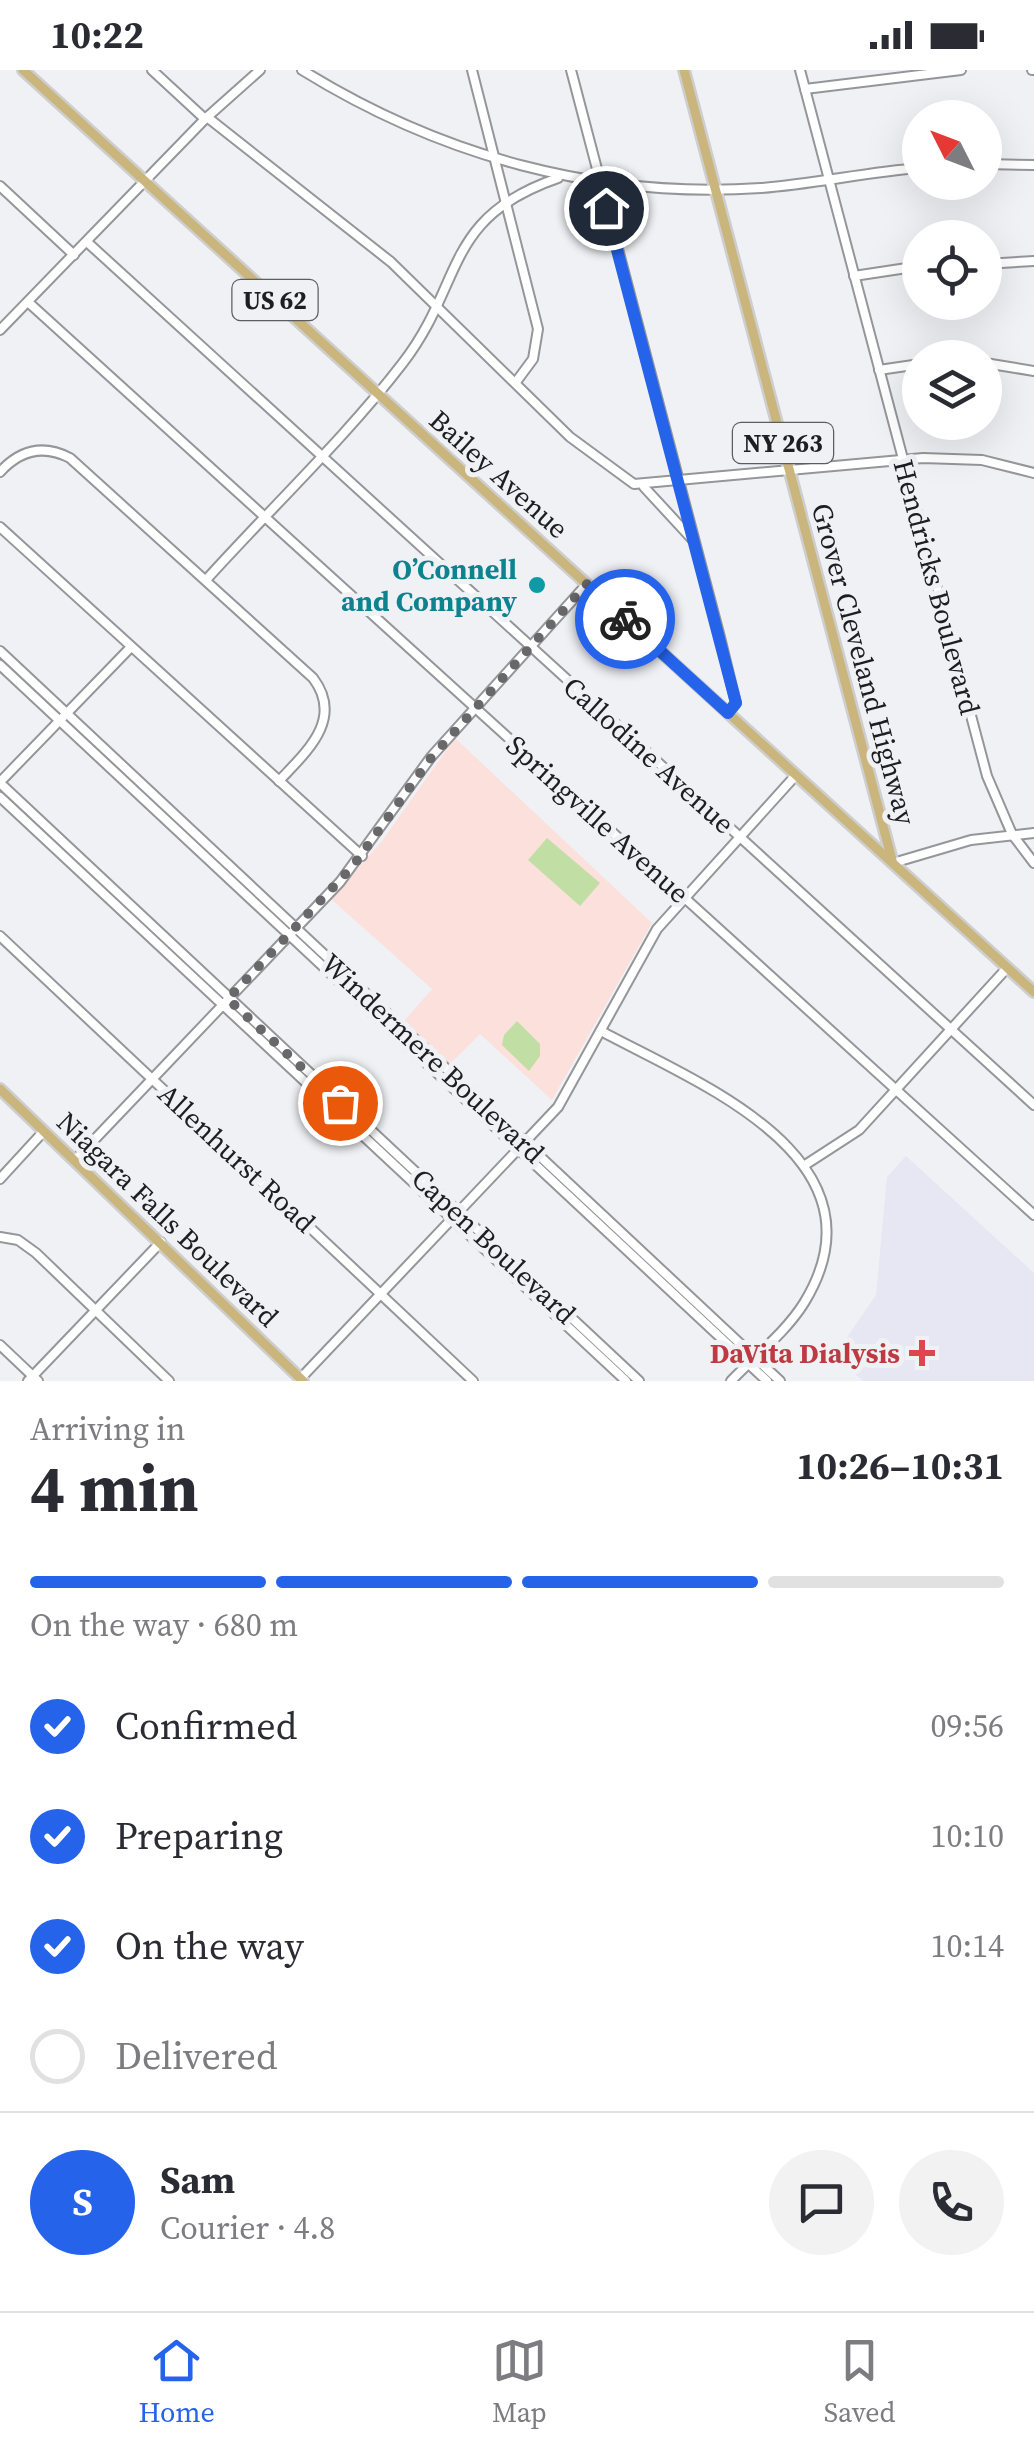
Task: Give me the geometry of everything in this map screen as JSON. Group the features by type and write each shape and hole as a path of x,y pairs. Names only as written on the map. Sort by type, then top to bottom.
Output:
{"main road":[{"name":"Bailey Avenue","path":"23,70 1034,992"},
{"name":"Grover Cleveland Highway","path":"684,70 893,863"},
{"path":"863,836 878,832 882,816"},
{"name":"Niagara Falls Boulevard","path":"0,1090 302,1380"}],"street":[{"path":"152,70 206,118 370,244 586,450 620,476 643,486 694,543"},
{"path":"0,329 206,118 260,70"},
{"path":"302,70 387,118 494,160 559,178 716,190 902,170"},
{"path":"472,70 538,329 533,359 516,382"},
{"path":"571,70 736,703 728,713"},
{"name":"Hendricks Boulevard","path":"800,70 987,776 1012,834 1034,863"},
{"path":"804,89 961,70"},
{"path":"1002,164 1034,165"},
{"path":"206,580 378,393 414,347 464,243 505,202 559,178"},
{"path":"0,186 74,255"},
{"name":"Callodine Avenue","path":"87,242 1034,1105"},
{"path":"1002,263 1034,262"},
{"path":"854,276 902,269"},
{"name":"Springville Avenue","path":"28,302 1034,1215"},
{"path":"1002,365 1034,370"},
{"path":"879,370 902,367"},
{"path":"0,472 27,452 64,454 313,678 322,691 326,717 321,732 279,781"},
{"path":"643,486 903,460 962,458 1034,472"},
{"path":"0,528 362,856"},
{"path":"75,1160 362,856 422,769 587,584"},
{"path":"0,782 131,647"},
{"name":"Windermere Boulevard","path":"0,651 292,932"},
{"name":"Windermere Boulevard","path":"0,666 751,1360 780,1381"},
{"path":"302,1380 558,1107 657,929 796,775"},
{"name":"Capen Boulevard","path":"0,782 226,1002"},
{"name":"Capen Boulevard","path":"0,797 226,1002 626,1381"},
{"path":"893,863 970,840 1034,834"},
{"name":"Allenhurst Road","path":"0,936 472,1381"},
{"path":"804,1165 847,1141 1006,968"},
{"path":"601,1030 757,1118 784,1138 804,1165 822,1208 821,1261 797,1314 731,1381"},
{"path":"0,1178 44,1132"},
{"name":"Capen Boulevard","path":"455,1216 639,1381"},
{"path":"0,1238 26,1244 170,1381"},
{"path":"0,1344 33,1379 161,1242"},
{"name":"Windermere Boulevard","path":"751,1360 767,1381"}],"shaded area":[{"path":"455,738 652,923 552,1100 480,1034 450,1064 404,1021 432,989 331,899 382,841"},
{"path":"906,1156 1034,1273 1034,1381 863,1381 834,1356 876,1295 887,1177"}],"green space":[{"path":"547,838 600,883 580,906 528,860"},
{"path":"517,1021 540,1044 540,1056 529,1071 502,1045 504,1035"}],"way so far":[{"path":"340,1103 228,999 353,866 431,758 587,584 625,619"}],"place":[{"name":"O’Connell and Company","path":"537,585"},
{"name":"DaVita Dialysis","path":"922,1353"}],"route":[{"path":"606,208 736,703 728,713 625,619"}]}
